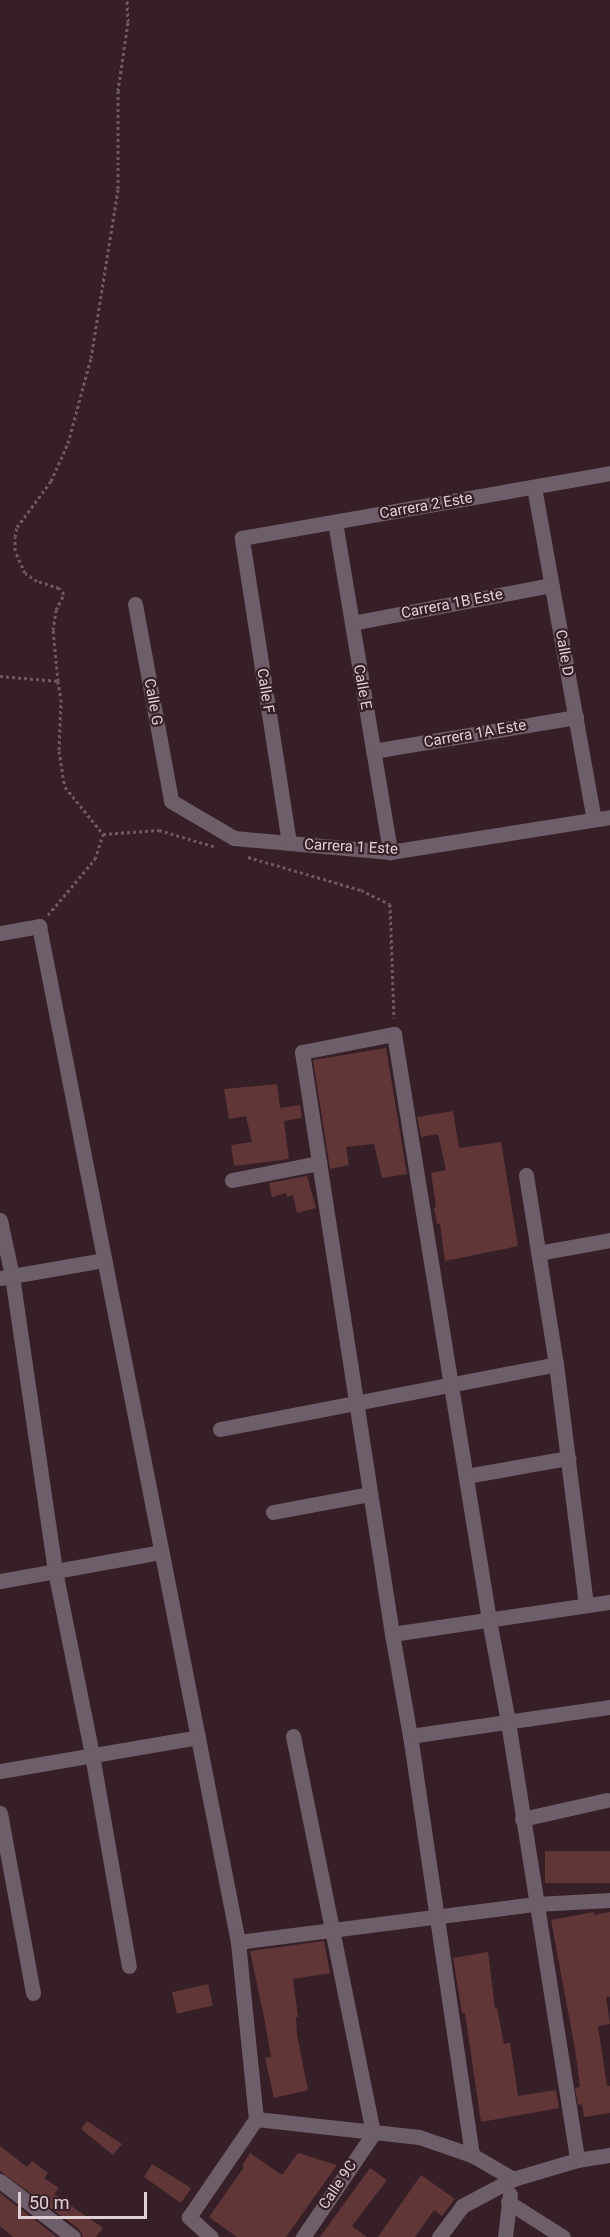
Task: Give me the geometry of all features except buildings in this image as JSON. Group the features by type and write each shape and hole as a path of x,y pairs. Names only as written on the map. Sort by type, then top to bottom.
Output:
{"street":[{"name":"Carrera 2 Este","path":"242,538 610,473"},
{"name":"Calle D","path":"534,487 594,819"},
{"name":"Calle E","path":"334,522 390,852"},
{"name":"Calle F","path":"242,538 289,843"},
{"name":"Carrera 1B Este","path":"352,623 551,585"},
{"name":"Calle G","path":"135,604 171,801"},
{"name":"Carrera 1A Este","path":"373,751 576,717"},
{"name":"Carrera 1 Este","path":"171,801 234,838 390,852 610,817"},
{"path":"0,933 39,926 238,1942 256,2119 189,2217 211,2237"},
{"path":"471,2155 410,1736 392,1634 302,1052 394,1034 489,1620 508,1722 577,2160"},
{"path":"232,1180 319,1163"},
{"path":"526,1175 556,1364 586,1605"},
{"path":"0,1220 6,1277 55,1571 92,1755 129,1966"},
{"path":"538,1252 610,1240"},
{"path":"6,1277 104,1260"},
{"path":"220,1429 556,1364"},
{"path":"466,1476 568,1458"},
{"path":"273,1512 370,1494"},
{"path":"0,1581 161,1552"},
{"path":"392,1634 610,1602"},
{"path":"410,1736 610,1707"},
{"path":"293,1736 373,2133"},
{"path":"0,1771 198,1737"},
{"path":"522,1819 607,1800"},
{"path":"0,1813 33,1993"},
{"path":"238,1942 536,1904 610,1900"},
{"path":"256,2119 419,2137 471,2155 513,2180"},
{"name":"Calle 9C","path":"303,2237 373,2133"},
{"path":"439,2237 462,2206 513,2180 577,2160 610,2155"},
{"path":"505,2237 508,2202 513,2180"},
{"path":"0,2181 73,2237"},
{"path":"508,2202 563,2237"}],"path":[{"path":"103,834 65,787 59,751 61,699 53,630 56,610 64,594 59,588 37,581 25,573 15,551 15,537 17,527 51,481 68,443 91,358 118,189 117,91 128,22 127,0"},
{"path":"0,676 58,681"},
{"path":"103,834 159,830 226,850"},
{"path":"39,926 95,859 103,834"},
{"path":"237,853 361,890 390,904 394,1034"}]}
